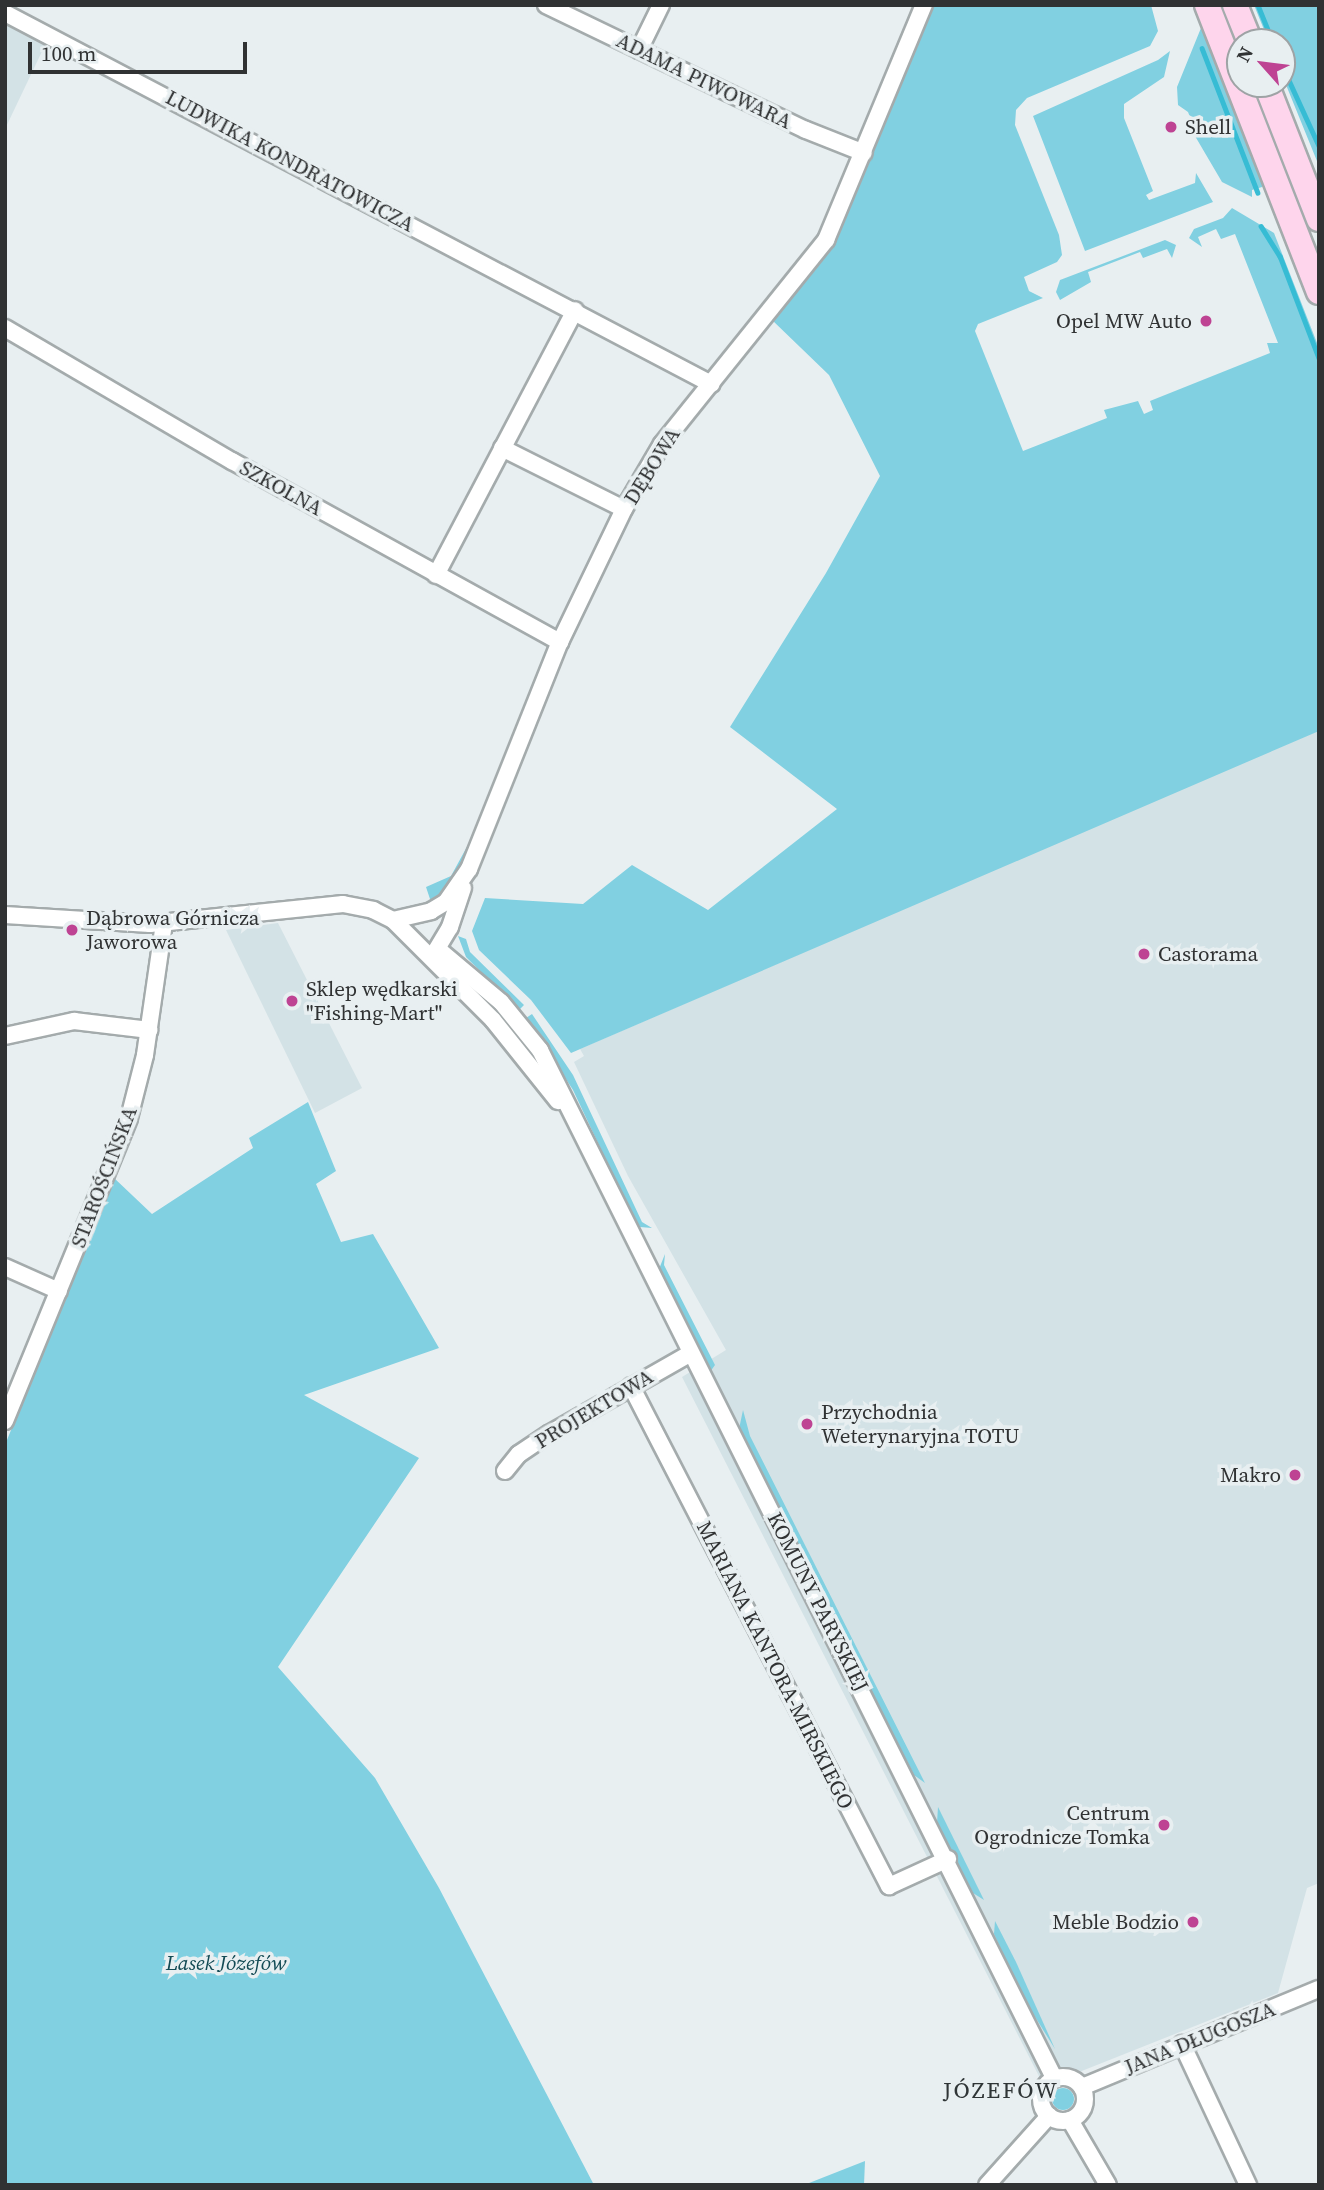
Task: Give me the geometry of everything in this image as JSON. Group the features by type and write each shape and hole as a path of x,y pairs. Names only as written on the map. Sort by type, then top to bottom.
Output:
{"main road":[{"path":"1207,5 1319,292"},
{"path":"1235,5 1244,28"},
{"path":"1271,98 1319,219"}],"street":[{"name":"ADAMA PIWOWARA","path":"546,5 864,153"},
{"path":"639,50 661,5"},
{"name":"DĘBOWA","path":"393,920 431,911 446,902 469,869 560,642 624,509 662,444 819,251 864,153 924,5"},
{"name":"LUDWIKA KONDRATOWICZA","path":"5,13 575,310 711,384"},
{"path":"436,575 575,310"},
{"name":"SZKOLNA","path":"5,328 436,575 560,642"},
{"path":"502,448 624,509"},
{"path":"435,953 469,869"},
{"path":"5,915 164,923 343,904 373,910 393,920"},
{"name":"KOMUNY PARYSKIEJ","path":"393,920 435,953 516,1044 578,1129 689,1354 948,1859 1054,2078"},
{"name":"STAROŚCIŃSKA","path":"5,1420 129,1118 149,1030 164,923"},
{"path":"5,1036 74,1021 149,1030"},
{"path":"5,1267 59,1291"},
{"name":"PROJEKTOWA","path":"505,1471 519,1454 689,1354"},
{"name":"MARIANA KANTORA-MIRSKIEGO","path":"631,1386 889,1886 948,1859"},
{"name":"JANA DŁUGOSZA","path":"1082,2087 1182,2044 1317,1996"},
{"path":"1182,2044 1248,2185"},
{"path":"1070,2120 1084,2107 1082,2087 1073,2078 1054,2078 1041,2093 1041,2106 1049,2116 1070,2120 1108,2185"},
{"path":"987,2185 1049,2116"}],"shaded area":[{"path":"5,20 46,43 5,129"},
{"path":"1319,729 1319,1883 1307,1888 1278,1993 1044,2086 682,1377 726,1350 628,1176 574,1062 584,1056 580,1049"},
{"path":"278,923 362,1088 315,1113 226,930"}],"green space":[{"path":"932,5 1151,5 1158,31 1150,46 1027,98 1016,110 1015,125 1059,235 1062,255 1057,262 1024,277 1029,291 1043,298 978,324 975,331 1023,451 1107,418 1104,410 1138,401 1144,414 1153,410 1150,401 1270,353 1267,343 1278,343 1235,234 1221,239 1216,229 1198,237 1202,247 1189,238 1194,229 1223,218 1232,208 1274,233 1319,348 1319,731 571,1053 531,1000 479,950 472,931 485,898 583,904 632,865 708,910 837,809 730,727 826,573 880,476 829,375 772,320 837,233"},
{"path":"1254,5 1319,5 1319,166 1291,98 1296,98 1296,28 1263,28"},
{"path":"1201,28 1226,90 1226,98 1229,98 1262,179 1262,187 1252,190 1252,197 1222,182 1185,119 1190,117 1188,112 1178,105 1177,87"},
{"path":"1170,51 1164,77 1124,104 1124,118 1153,191 1146,195 1149,200 1195,183 1196,173 1213,202 1085,251 1033,116 1158,60"},
{"path":"1165,240 1176,245 1172,258 1167,249 1143,258 1140,252 1088,272 1091,282 1060,300 1056,292 1060,280"},
{"path":"469,843 451,889 432,905 426,887 451,876"},
{"path":"458,936 466,939 470,952 524,1005 519,1010 466,957"},
{"path":"532,1014 573,1075 642,1222 652,1228 640,1227 628,1207 573,1090 526,1018"},
{"name":"Lasek Józefów","path":"308,1102 336,1171 316,1184 341,1242 373,1234 439,1348 304,1395 419,1458 278,1667 375,1778 439,1888 594,2185 5,2185 5,1445 113,1177 152,1214 253,1148 249,1138"},
{"path":"665,1254 664,1265 715,1365 710,1372 659,1269"},
{"path":"743,1410 750,1436 925,1783 914,1775 739,1429"},
{"path":"938,1807 984,1900 973,1893 937,1823"},
{"path":"995,1921 1055,2049 1024,1999 994,1934"},
{"path":"1063,2088 1071,2091 1074,2099 1071,2107 1063,2110 1055,2107 1052,2099 1055,2091"},
{"path":"865,2161 864,2185 804,2185"}],"waterway":[{"path":"1258,5 1267,28"},
{"path":"1202,48 1258,193"},
{"path":"1296,96 1319,146"},
{"path":"1261,226 1280,256 1319,358"}],"place":[{"name":"Shell","path":"1171,127"},
{"name":"Opel MW Auto","path":"1206,321"},
{"name":"Dąbrowa Górnicza Jaworowa","path":"72,930"},
{"name":"Castorama","path":"1144,954"},
{"name":"Sklep wędkarski \"Fishing-Mart\"","path":"292,1001"},
{"name":"Przychodnia Weterynaryjna TOTU","path":"807,1424"},
{"name":"Makro","path":"1295,1475"},
{"name":"Centrum Ogrodnicze Tomka","path":"1164,1825"},
{"name":"Meble Bodzio","path":"1193,1922"}],"district":[{"name":"JÓZEFÓW","path":"1001,2090"}]}
